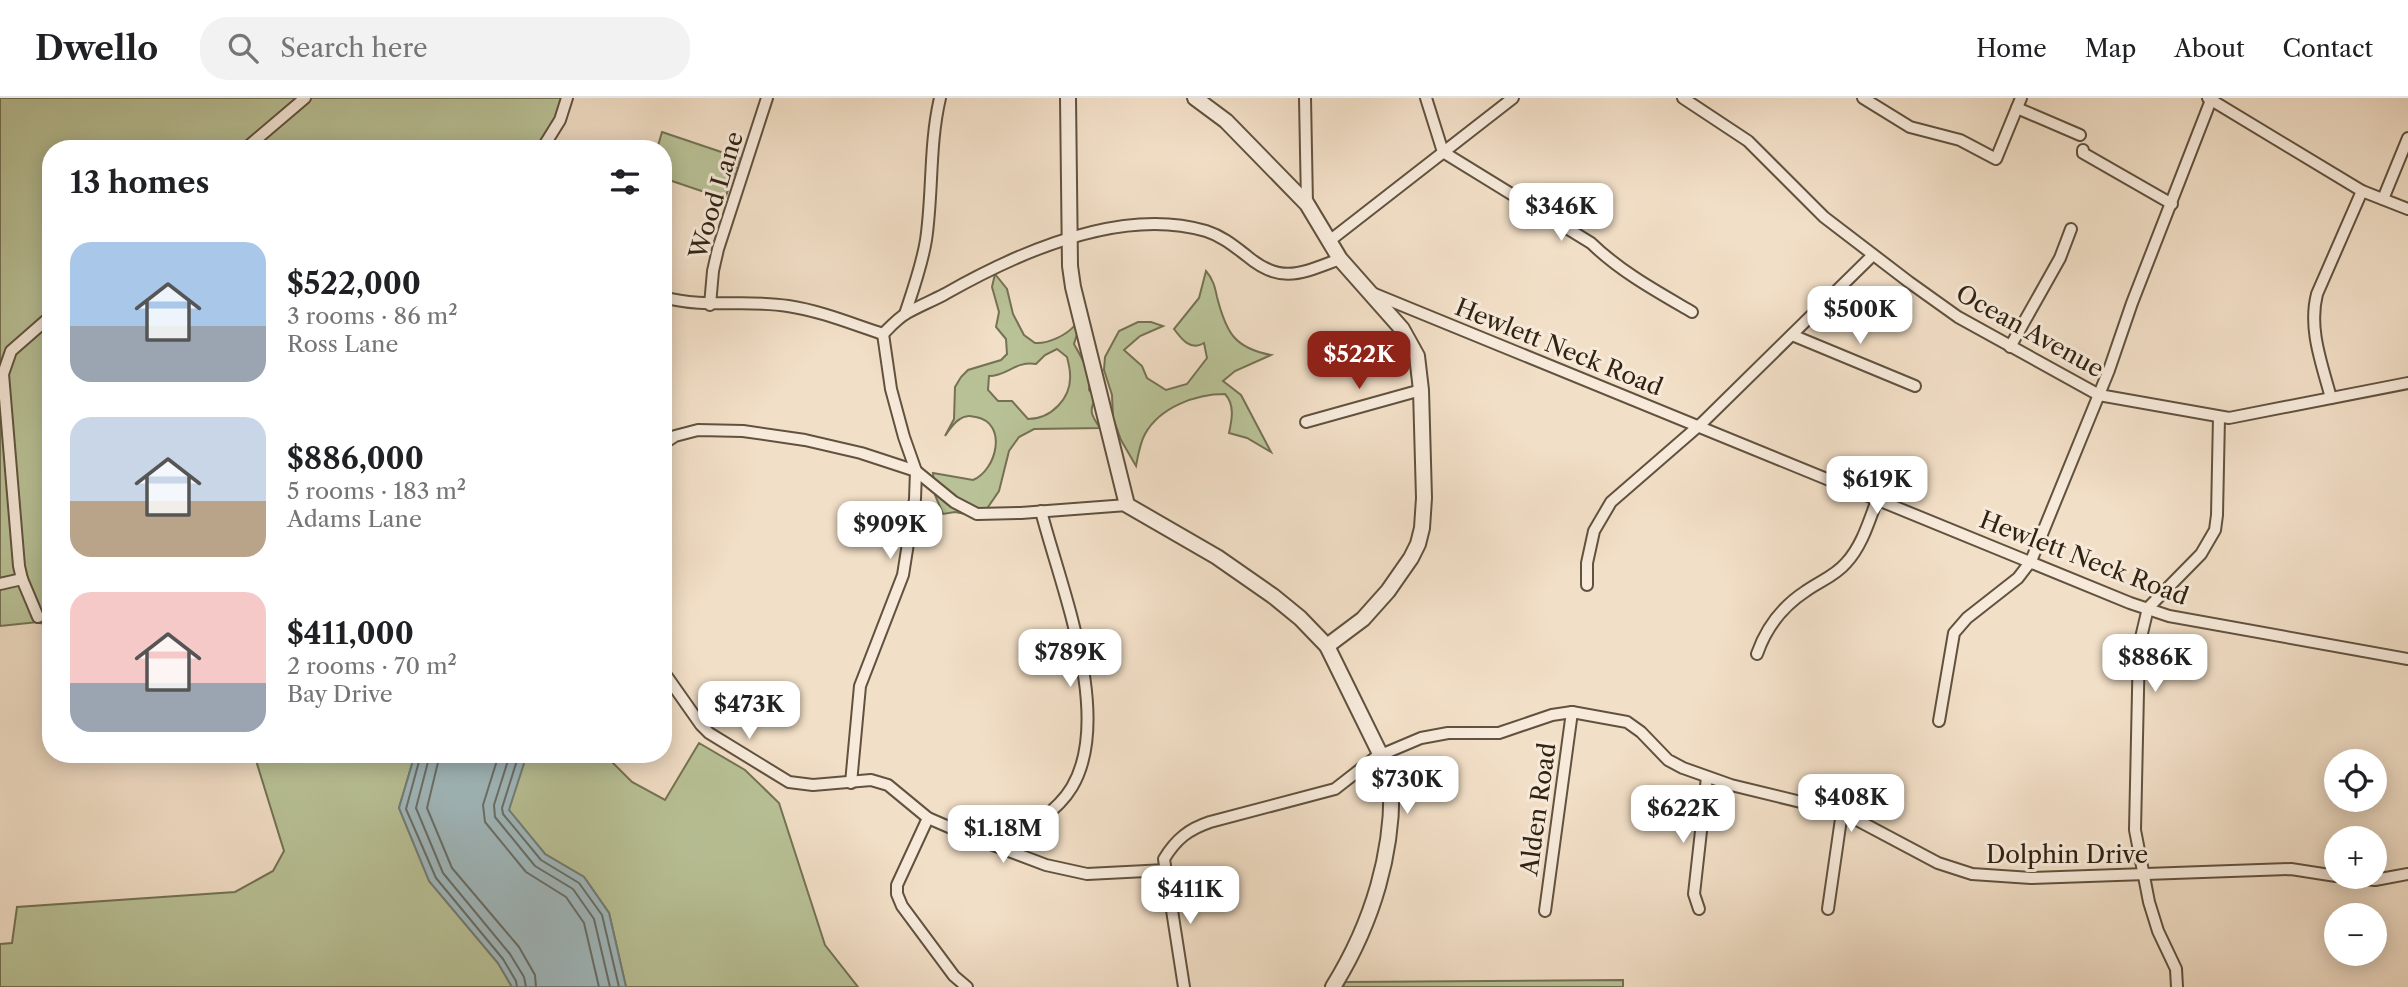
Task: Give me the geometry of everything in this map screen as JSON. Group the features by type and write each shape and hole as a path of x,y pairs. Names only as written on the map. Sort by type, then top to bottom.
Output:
{"street":[{"path":"256,140 305,98"},
{"path":"548,140 560,120 568,98"},
{"name":"Wood Lane","path":"710,305 718,248 767,98"},
{"path":"905,314 926,242 933,139 940,98"},
{"path":"1068,98 1073,287 1128,505"},
{"path":"1305,98 1307,204"},
{"path":"1426,98 1443,152 1591,243 1631,277 1692,312"},
{"path":"1328,242 1513,98"},
{"name":"Ocean Avenue","path":"1683,98 1748,141 1824,217 1958,317 2099,395 2219,417 2237,417 2408,383"},
{"path":"1699,108 1706,98"},
{"path":"1863,98 1910,127 1960,140 1996,159 2019,103 2080,135"},
{"path":"1199,99 1226,121 1307,204 1340,259 1402,329 1414,347 1421,390 1424,498 1418,544 1388,592 1363,619 1327,646"},
{"path":"1939,721 1954,634 1967,618 2018,578 2031,561 2099,395 2209,99 2362,191 2408,209"},
{"path":"2383,200 2408,138"},
{"path":"2083,150 2083,153 2172,204"},
{"path":"2330,398 2315,332 2314,306 2362,191"},
{"path":"883,334 905,314 1002,264 1070,239 1123,226 1175,226 1205,231 1220,237 1263,268 1276,274 1301,273 1340,259"},
{"path":"2010,347 2060,258 2071,229"},
{"path":"1587,585 1589,550 1594,531 1601,516 1623,490 1697,426 1873,255"},
{"name":"Hewlett Neck Road","path":"1369,292 2169,616 2408,659"},
{"path":"672,299 710,305 757,303 788,306 883,334"},
{"path":"37,617 19,566 3,374 8,357 42,324"},
{"path":"851,783 860,686 903,575 914,510 916,471 891,389 883,334"},
{"path":"1792,335 1915,386"},
{"path":"1306,422 1421,390"},
{"path":"2177,987 2176,970 2158,931 2135,830 2140,646 2148,608 2201,554 2215,530 2219,417"},
{"path":"672,438 698,430 743,431 805,440 861,453 916,471 954,502 977,514 1128,505 1207,551 1300,618 1327,646 1391,776 1392,799 1383,864 1366,926 1333,987"},
{"path":"1757,654 1767,629 1786,607 1805,591 1834,575 1851,558 1877,500"},
{"path":"997,846 1039,821 1060,803 1077,778 1084,754 1087,709 1083,661 1041,511"},
{"path":"0,584 23,579"},
{"path":"672,683 709,733 775,776 797,785 871,780 888,785 928,818 1045,865 1087,874 1166,870 1184,987"},
{"name":"Dolphin Drive","path":"1166,870 1164,859 1171,847 1193,828 1335,789 1382,755 1434,734 1499,733 1552,715 1572,712 1627,722 1641,732 1668,760 1683,768 1756,792 1822,805 1842,812 1938,863 1972,874 2031,878 2291,869 2324,874"},
{"name":"Alden Road","path":"1545,911 1572,712"},
{"path":"1699,909 1693,894 1707,777"},
{"path":"1829,909 1842,812"},
{"path":"928,818 900,877 897,894 902,906 954,976 967,987"},
{"path":"2387,878 2408,874"}],"green space":[{"path":"0,98 567,98 548,140 42,140 42,624 0,626"},
{"path":"662,132 739,158 725,199 672,181 672,140 660,140"},
{"path":"1206,271 1213,283 1228,329 1248,348 1271,355 1235,371 1223,381 1241,395 1271,452 1247,438 1229,433 1231,407 1225,394 1202,396 1169,409 1160,416 1143,438 1136,466 1121,440 1113,418 1112,395 1104,370 1105,357 1119,331 1138,322 1151,322 1163,326 1140,336 1124,350 1142,366 1147,378 1166,390 1187,384 1207,358 1204,343 1191,345 1174,329 1199,298"},
{"path":"995,274 1007,289 1013,314 1024,335 1035,343 1057,338 1075,325 1078,331 1074,344 1087,372 1089,390 1096,398 1092,413 1100,428 1034,429 1019,437 1009,451 999,491 986,510 971,515 955,512 943,514 935,495 933,473 973,480 988,467 993,457 995,437 986,421 968,416 962,418 945,436 954,419 955,387 961,377 968,370 1001,360 1007,354 1006,339 996,327 999,312 992,287","holes":["1057,349 1067,357 1070,374 1068,391 1064,399 1045,415 1028,419 1012,401 998,401 988,390 989,376 1022,365 1036,364"]},
{"path":"699,743 745,770 779,803 825,945 858,987 626,987 609,913 584,877 545,854 508,810 524,763 613,763 632,782 665,800"},
{"path":"257,763 412,763 399,808 430,882 498,963 512,987 0,987 0,944 12,943 17,907 235,892 273,871 284,851"},
{"path":"1623,980 1623,987 1343,987 1345,982"}],"water":[{"path":"412,763 524,763 509,810 545,854 584,877 609,913 626,987 512,987 498,963 429,881 399,808"}]}
